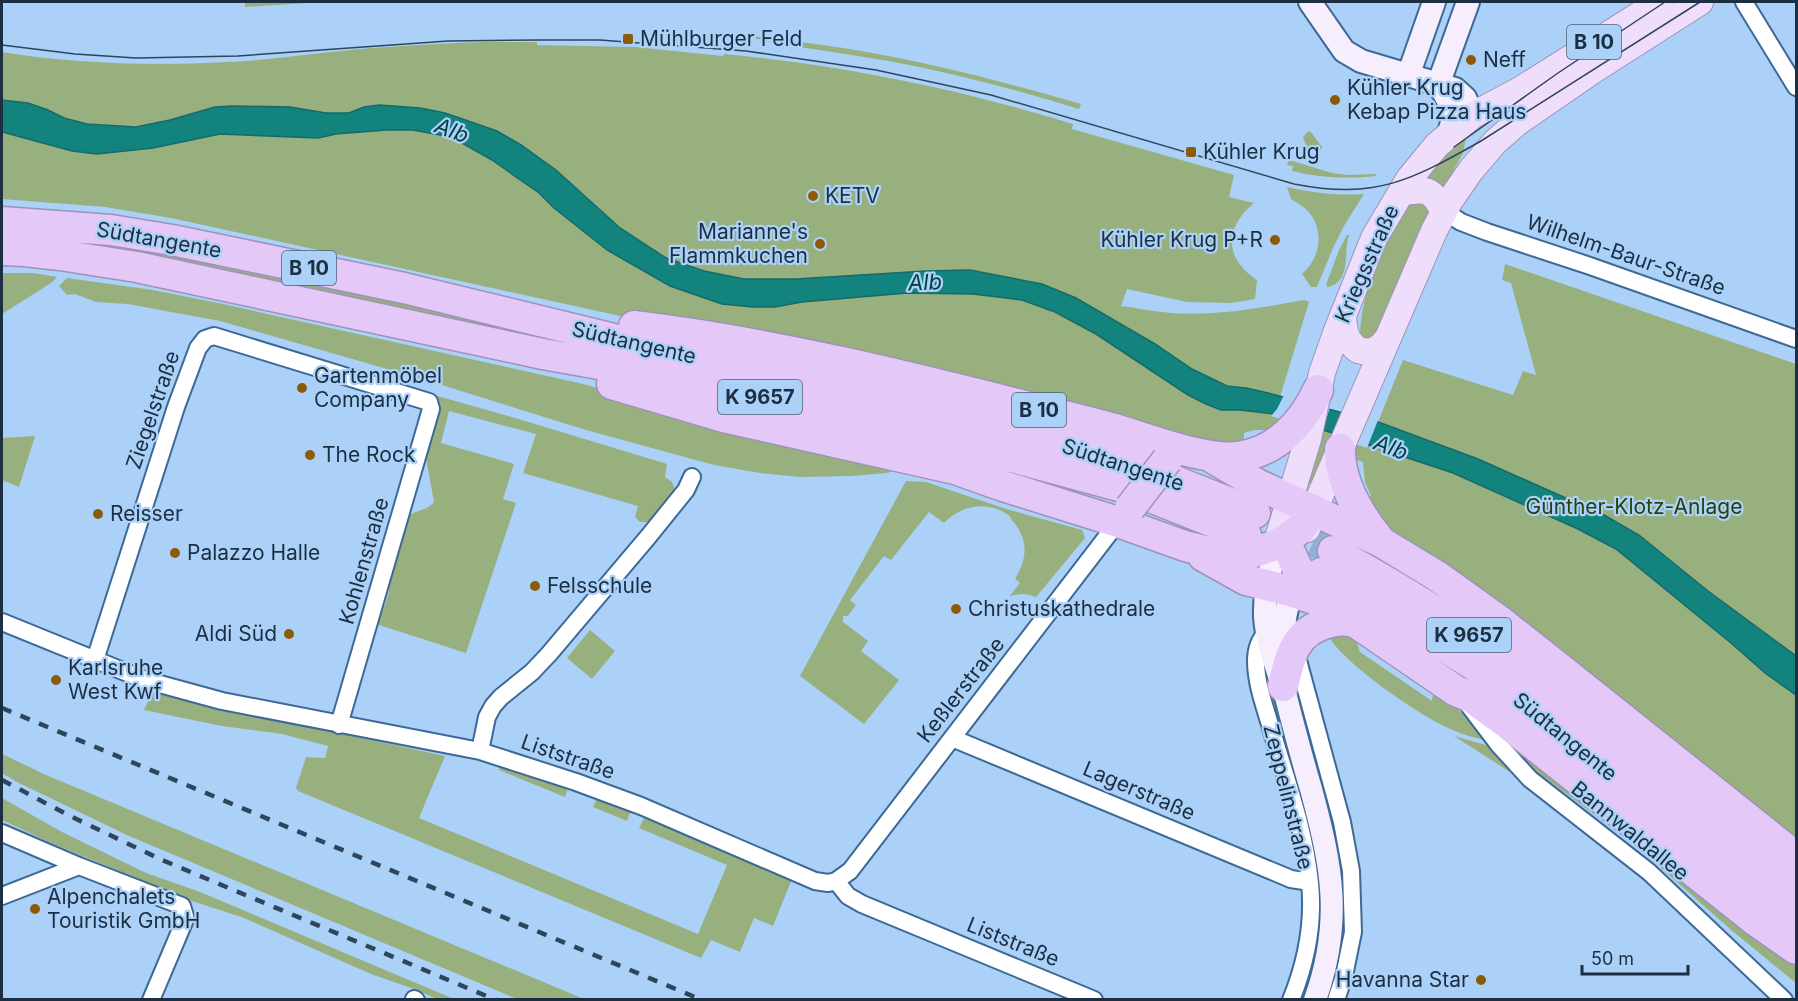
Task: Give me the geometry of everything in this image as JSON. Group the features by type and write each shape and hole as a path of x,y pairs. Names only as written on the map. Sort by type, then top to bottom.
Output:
{"highway":[{"path":"2,208 43,224"},
{"name":"Südtangente","path":"2,222 111,230 172,240 405,288 572,329 1000,427 1144,469 1287,541 1425,605 1494,652 1797,889"},
{"name":"Südtangente","path":"2,250 60,255 137,267 543,354 671,377 975,447 1130,489 1287,541 1371,600 1483,671 1797,920"},
{"path":"2,266 60,255"},
{"name":"B 10","path":"572,329 622,325 736,340 986,396 1111,428 1171,454 1205,454 1226,458 1246,456 1298,436 1303,418 1318,390"},
{"name":"B 10","path":"543,354 578,374 724,417 938,464 1124,515 1185,546 1231,555 1254,554 1287,541"},
{"path":"1340,449 1343,471 1353,500 1375,539"},
{"path":"1124,515 1171,454"},
{"path":"1205,454 1221,462 1287,541 1311,597 1360,624 1456,691 1471,698 1504,721 1756,921 1797,949"},
{"path":"1185,546 1239,577 1287,541 1319,538 1340,532 1357,533 1375,539 1437,576 1493,616 1797,857"},
{"path":"1283,686 1282,640 1305,634 1320,625 1341,620 1360,624"}],"main road":[{"name":"Kriegsstraße","path":"1318,390 1343,315 1374,238 1417,168 1446,137 1473,115 1507,98 1660,2"},
{"name":"B 10","path":"1287,541 1340,449 1448,203 1494,142 1518,122 1592,71 1700,2"},
{"path":"1401,192 1421,189 1448,203 1469,159 1474,139 1473,115"},
{"path":"1343,315 1346,336 1358,350 1374,351 1387,339"},
{"name":"B 10","path":"1287,541 1298,436"}],"street":[{"path":"1310,2 1344,51 1361,61 1458,91 1469,104 1473,115"},
{"path":"1408,76 1434,2"},
{"path":"1438,85 1468,2"},
{"path":"1744,2 1797,87"},
{"path":"1438,85 1449,104 1452,116 1452,126 1446,137"},
{"name":"Wilhelm-Baur-Straße","path":"1448,203 1461,222 1797,339"},
{"name":"Ziegelstraße","path":"95,660 176,407 198,348 205,339 214,336 429,402 431,409"},
{"name":"Kohlenstraße","path":"339,725 431,409"},
{"path":"480,751 487,717 493,706 549,654 667,514 686,490 692,477"},
{"name":"Keßlerstraße","path":"836,881 850,872 1124,515"},
{"name":"Zeppelinstraße","path":"1287,541 1265,606 1282,640 1342,822 1351,871 1353,932 1344,976 1336,999"},
{"name":"Liststraße","path":"2,622 145,680 222,701 480,751 576,782 641,806 815,881 828,883 836,881 848,896 862,904 1094,999"},
{"name":"Zeppelinstraße","path":"1282,640 1260,642 1256,654 1258,679 1300,828 1310,882 1312,907 1309,937 1291,999"},
{"name":"Zeppelinstraße","path":"1283,686 1328,855 1332,922 1327,958 1314,999"},
{"name":"Bannwaldallee","path":"1456,691 1520,770 1648,872 1784,999"},
{"name":"Lagerstraße","path":"952,738 1291,879 1310,882"},
{"path":"2,833 79,866 177,903 184,910 184,922 151,999"},
{"path":"2,896 79,866"}],"green space":[{"path":"245,2 324,2 245,7"},
{"path":"736,34 879,54 995,80 1081,104 1079,109 940,72"},
{"name":"Günther-Klotz-Anlage","path":"486,42 537,42 537,45 635,47 723,56 724,54 856,72 944,89 1030,111 1073,124 1072,129 1234,175 1229,197 1254,203 1237,222 1232,243 1238,262 1257,280 1255,299 1231,303 1187,302 1127,289 1121,306 1189,314 1255,308 1304,300 1309,302 1279,400 1372,437 1403,360 1513,395 1523,371 1536,375 1511,283 1502,280 1505,264 1796,364 1796,846 1380,527 1358,505 1371,496 1365,482 1363,462 1328,451 1314,486 1306,482 1317,447 1264,430 1244,433 1244,441 1235,450 171,218 105,207 2,199 2,52 86,61 171,64 244,61 359,49"},
{"path":"1308,131 1322,147 1319,153 1307,148 1303,137"},
{"path":"1467,132 1463,153 1442,191 1420,176"},
{"path":"1289,160 1332,173 1376,174 1376,176 1334,177 1302,173 1292,171 1293,166 1287,165"},
{"path":"1287,187 1326,194 1364,194 1344,226 1317,287 1311,287 1302,274 1312,262 1318,248 1316,225 1309,212 1291,199"},
{"path":"1418,197 1433,205 1378,337 1366,343 1360,336 1361,319 1374,270 1399,207"},
{"path":"2,233 107,242 336,288 642,356 605,354 181,261"},
{"path":"1347,235 1349,235 1344,272 1336,284 1328,287 1326,285"},
{"path":"2,273 34,273 57,277 2,314"},
{"path":"67,278 153,290 223,304 583,384 894,471 851,476 801,477 714,465 586,430 429,381 220,321 128,304 96,302 75,294 67,295 59,286"},
{"path":"434,395 667,464 665,477 672,482 675,490 649,522 640,522 635,517 638,506 523,473 536,434 449,411 441,443 514,464 503,499 516,503 466,653 376,624 389,592 389,578 407,517 434,502 426,458 437,400"},
{"path":"35,436 19,487 2,480 2,438"},
{"path":"906,481 926,482 1006,509 1082,530 1085,538 1036,597 1022,594 1009,597 1020,583 1015,579 1024,555 1021,533 1011,517 994,508 976,506 959,512 944,523 929,512 891,560 884,556 850,600 856,605 848,616 843,616 843,622 868,641 861,651 899,680 864,724 800,676"},
{"path":"590,630 615,651 592,679 567,658"},
{"path":"1334,631 1355,637 1360,652 1432,701 1434,687 1462,712 1486,740 1444,726 1395,696 1363,672 1337,648 1329,637"},
{"path":"152,693 445,756 419,818 698,934 727,865 639,828 644,818 792,879 773,926 754,918 740,952 711,940 701,958 298,791 296,788 306,757 325,758 328,746 282,734 222,726 144,710"},
{"path":"1492,719 1796,957 1796,983 1730,929 1634,844 1536,771 1504,742"},
{"path":"1454,736 1489,746 1513,774"},
{"path":"2,754 46,775 584,999 517,999 129,836 2,773"},
{"path":"500,766 568,787 565,797 499,770"},
{"path":"2,798 62,832 146,873 200,892 454,999 437,999 371,974 244,918 189,900 49,842 2,820"},
{"path":"597,798 630,812 627,821 593,807"}],"water":[{"name":"Alb","path":"2,100 28,103 64,118 87,124 136,127 215,107 290,107 326,113 349,113 364,107 379,105 420,108 445,113 497,131 556,170 620,228 666,258 704,271 744,279 796,279 970,270 1042,284 1076,298 1155,344 1192,369 1227,386 1268,393 1381,423 1478,459 1604,515 1639,535 1708,591 1796,656 1796,695 1765,673 1616,549 1578,529 1453,473 1275,414 1221,410 1206,404 1188,395 1096,334 1055,312 1022,300 973,294 907,293 802,302 775,307 722,304 670,286 607,250 554,208 539,193 492,160 451,137 413,130 336,134 318,138 220,134 153,148 97,154 72,151 2,132"}],"pier":[{"path":"1284,395 1330,407 1322,433 1271,416"},
{"path":"1345,411 1378,420 1367,448 1334,437"}],"tunnel":[{"path":"1273,522 1333,551"}],"tram line":[{"path":"1454,147 1558,73 1665,2"},
{"path":"2,45 75,54 136,58 238,56 448,41 600,40 746,51 876,70 991,95 1294,184 1348,190 1392,183 1413,176 1457,155 1700,2"}],"railway":[{"path":"2,708 702,1000"},
{"path":"2,780 162,860 496,1000"}],"place":[{"name":"Mühlburger Feld","path":"628,39"},
{"name":"Neff","path":"1471,60"},
{"name":"Kühler Krug Kebap Pizza Haus","path":"1335,100"},
{"name":"Kühler Krug","path":"1191,152"},
{"name":"KETV","path":"813,196"},
{"name":"Kühler Krug P+R","path":"1275,240"},
{"name":"Marianne's Flammkuchen","path":"820,244"},
{"name":"Gartenmöbel Company","path":"302,388"},
{"name":"The Rock","path":"310,455"},
{"name":"Reisser","path":"98,514"},
{"name":"Palazzo Halle","path":"175,553"},
{"name":"Felsschule","path":"535,586"},
{"name":"Christuskathedrale","path":"956,609"},
{"name":"Aldi Süd","path":"289,634"},
{"name":"Karlsruhe West Kwf","path":"56,680"},
{"name":"Alpenchalets Touristik GmbH","path":"35,909"},
{"name":"Havanna Star","path":"1481,980"}]}
